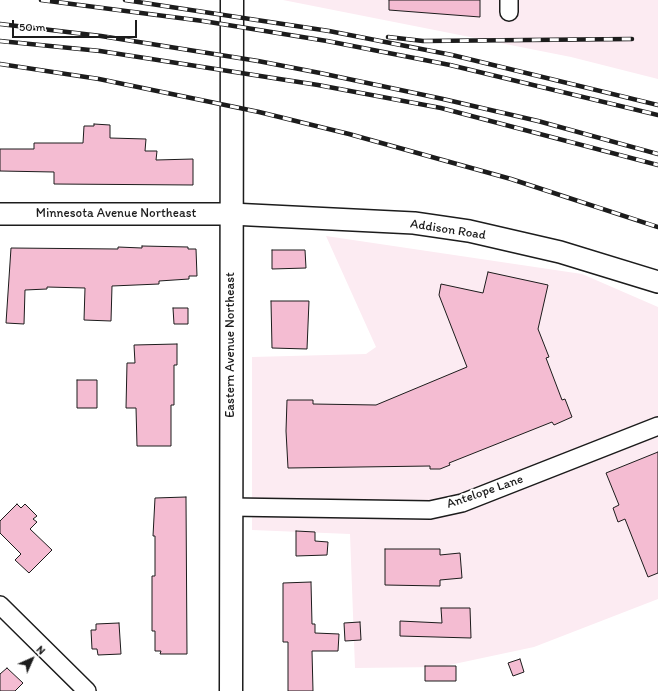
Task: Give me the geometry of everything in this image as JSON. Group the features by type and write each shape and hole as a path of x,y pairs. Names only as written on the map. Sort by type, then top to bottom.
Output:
{"main road":[{"name":"Eastern Avenue Northeast","path":"231,691 232,0"}],"street":[{"name":"Minnesota Avenue Northeast","path":"0,214 231,214"},
{"name":"Addison Road","path":"231,214 414,224 469,231 560,252 658,282"},
{"name":"Antelope Lane","path":"231,507 430,510 462,503 658,426"},
{"path":"0,604 87,691"}],"shaded area":[{"path":"283,0 658,0 658,79 571,57"},
{"path":"326,236 582,274 658,307 658,599 534,647 440,667 355,668 350,534 252,530 252,357 366,354 376,347"}],"building":[{"path":"389,0 480,0 480,17 389,10"},
{"path":"94,124 110,125 110,138 146,139 145,151 157,151 156,160 193,159 193,185 54,184 54,172 0,171 0,149 34,149 34,143 83,143 84,126 94,126"},
{"path":"142,246 188,247 188,249 196,249 197,276 189,276 189,279 159,281 159,284 112,286 111,321 84,320 85,288 47,287 47,289 25,290 24,324 6,323 11,248 118,249 118,247 142,248"},
{"path":"272,250 305,250 306,268 272,269"},
{"path":"488,272 548,285 538,329 549,357 546,358 562,400 565,399 572,417 554,425 552,422 449,463 450,465 440,469 430,469 430,466 288,468 286,431 287,400 313,400 313,404 376,405 467,367 439,295 441,284 483,293"},
{"path":"271,301 309,301 307,349 272,348"},
{"path":"173,308 188,308 188,324 174,324"},
{"path":"177,344 177,365 174,365 174,405 171,405 171,446 137,446 136,408 126,408 127,363 135,363 134,345"},
{"path":"77,380 97,380 97,408 77,408"},
{"path":"658,452 658,573 648,577 625,519 618,522 613,508 619,505 606,473"},
{"path":"186,497 187,654 160,654 161,651 155,651 155,631 152,631 152,576 155,576 155,536 153,536 155,498"},
{"path":"17,504 21,508 25,504 37,516 33,519 37,522 30,529 52,550 29,573 15,560 21,554 0,533 0,521"},
{"path":"296,531 315,532 315,541 328,542 327,555 296,556"},
{"path":"385,549 440,549 440,555 460,553 462,578 440,580 440,586 385,585"},
{"path":"311,582 312,624 315,624 315,633 339,634 338,651 312,651 313,691 288,691 288,642 283,642 283,583"},
{"path":"441,608 470,608 471,638 400,636 400,621 442,623"},
{"path":"360,622 361,640 345,641 344,623"},
{"path":"119,623 121,654 98,655 97,649 92,649 91,630 96,630 96,624"},
{"path":"520,659 524,672 513,676 508,663"},
{"path":"425,666 456,666 456,681 425,681"},
{"path":"7,668 23,683 15,691 0,691 0,674"}],"railway":[{"path":"41,0 203,21 327,41 450,65 658,115"},
{"path":"125,0 329,31 452,55 658,105"},
{"path":"0,24 101,36 258,61 320,73 538,121 658,154"},
{"path":"388,37 423,41 632,39"},
{"path":"0,41 100,51 318,85 441,108 658,165"},
{"path":"0,64 99,79 259,112 349,134 511,179 658,227"}]}
